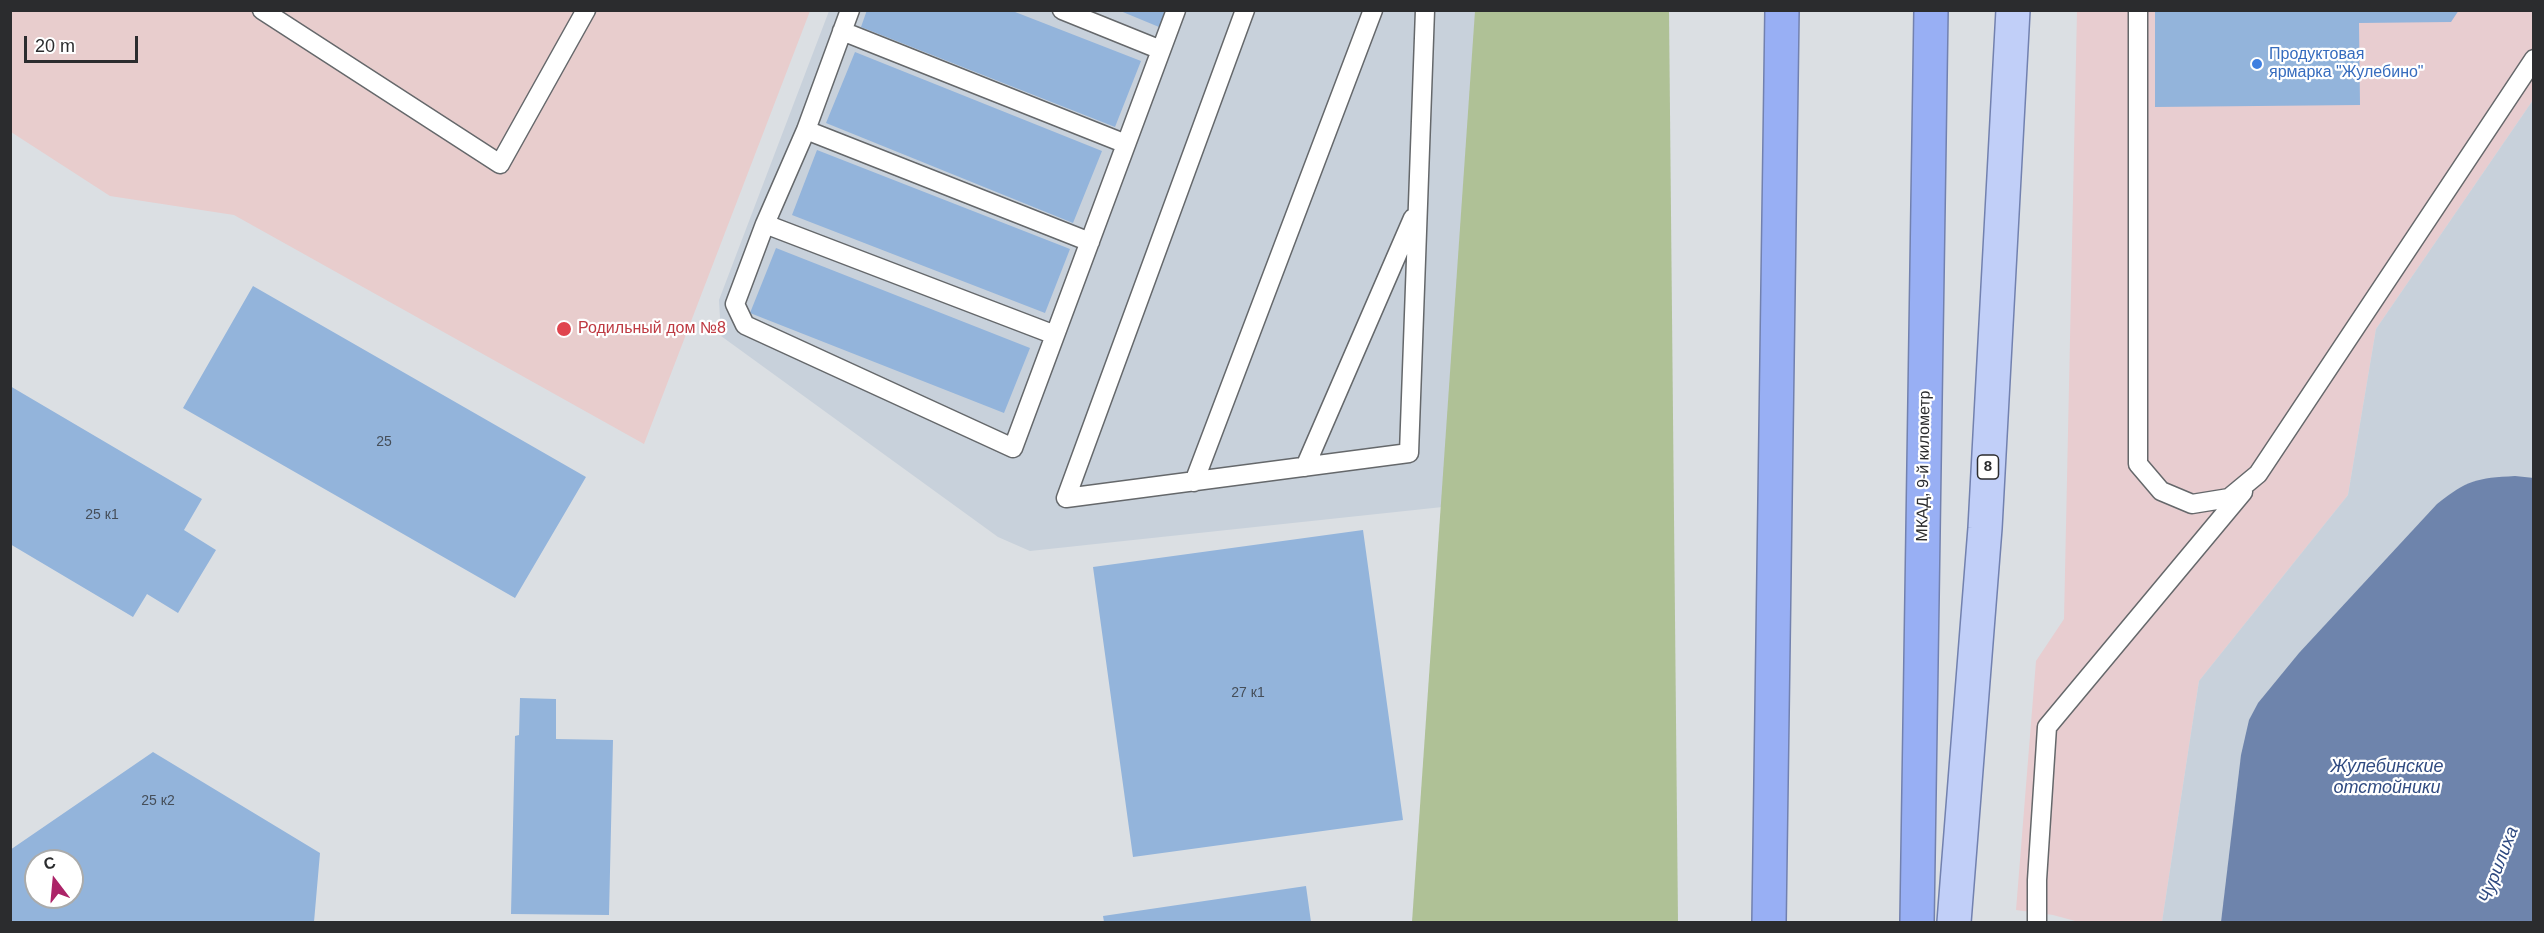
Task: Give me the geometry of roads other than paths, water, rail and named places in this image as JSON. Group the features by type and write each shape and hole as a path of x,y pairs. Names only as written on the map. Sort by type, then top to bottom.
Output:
{"highway":[{"path":"1769,922 1782,10"},
{"name":"МКАД, 9-й километр","path":"1917,922 1931,10"}],"main road":[{"name":"8","path":"1954,922 1985,528 2013,10"}],"lane":[{"path":"262,10 501,164 586,10"},
{"path":"850,10 806,130 765,224 735,304 745,325 1013,448 1176,10"},
{"path":"1062,10 1161,50"},
{"path":"1245,10 1066,498 1409,453 1425,10"},
{"path":"1194,482 1373,10"},
{"path":"2138,10 2138,465 2161,491 2192,504 2229,498 2258,474"},
{"path":"842,32 1126,144"},
{"path":"2037,922 2037,880 2047,727 2258,474 2534,59"},
{"path":"806,130 1090,242"},
{"path":"1305,467 1418,208"},
{"path":"765,224 1055,335"}],"water":[{"name":"Жулебинские отстойники","path":"2515,476 2534,478 2533,922 2221,922 2241,755 2249,720 2258,703 2299,653 2437,504 2456,490 2473,482"}],"place":[{"name":"Продуктовая ярмарка \"Жулебино\"","path":"2257,64"},
{"name":"Родильный дом №8","path":"564,329"}],"water label":[{"name":"Чурилиха","path":"2499,865"}]}
